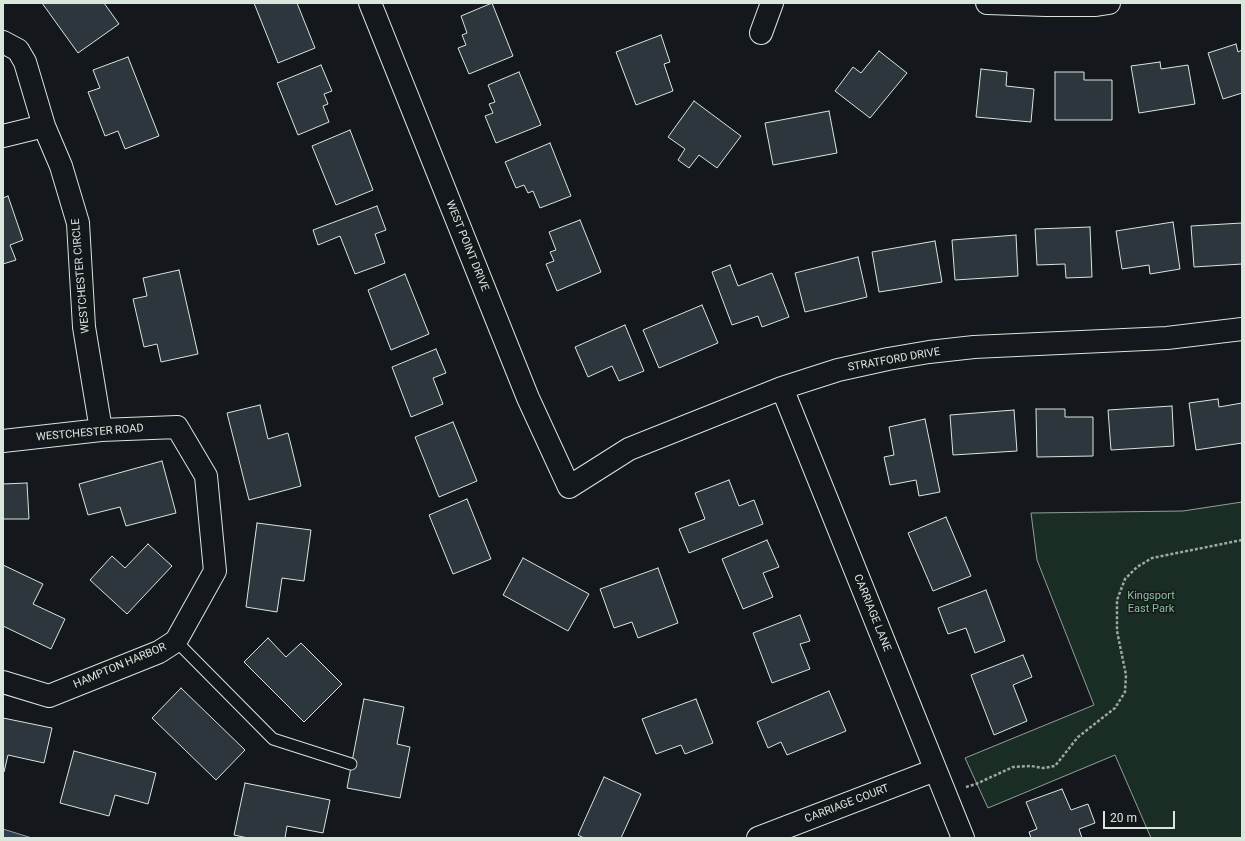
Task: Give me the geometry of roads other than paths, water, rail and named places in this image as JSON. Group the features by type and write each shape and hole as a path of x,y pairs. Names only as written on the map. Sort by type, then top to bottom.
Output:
{"street":[{"name":"WEST POINT DRIVE","path":"370,3 528,398 570,486"},
{"path":"761,34 772,3"},
{"path":"987,3 1046,5 1096,5 1109,3"},
{"name":"WESTCHESTER CIRCLE","path":"3,42 18,50 25,62 44,126 61,166 78,223 84,327 101,430"},
{"path":"3,136 44,126"},
{"name":"STRATFORD DRIVE","path":"570,486 629,449 782,388 838,370 929,352 974,347 1167,338 1242,328"},
{"name":"CARRIAGE LANE","path":"782,388 962,838"},
{"name":"WESTCHESTER ROAD","path":"3,441 101,430 177,427"},
{"name":"HAMPTON HARBOR","path":"3,682 49,696 159,652 176,641 215,571 206,476 177,427"},
{"name":"CARRIAGE COURT","path":"758,838 935,770"}],"lane":[{"path":"176,641 273,739 351,764"}],"water":[{"path":"3,829 32,838 3,838"}],"park label":[{"name":"Kingsport East Park","path":"1151,602"}]}
